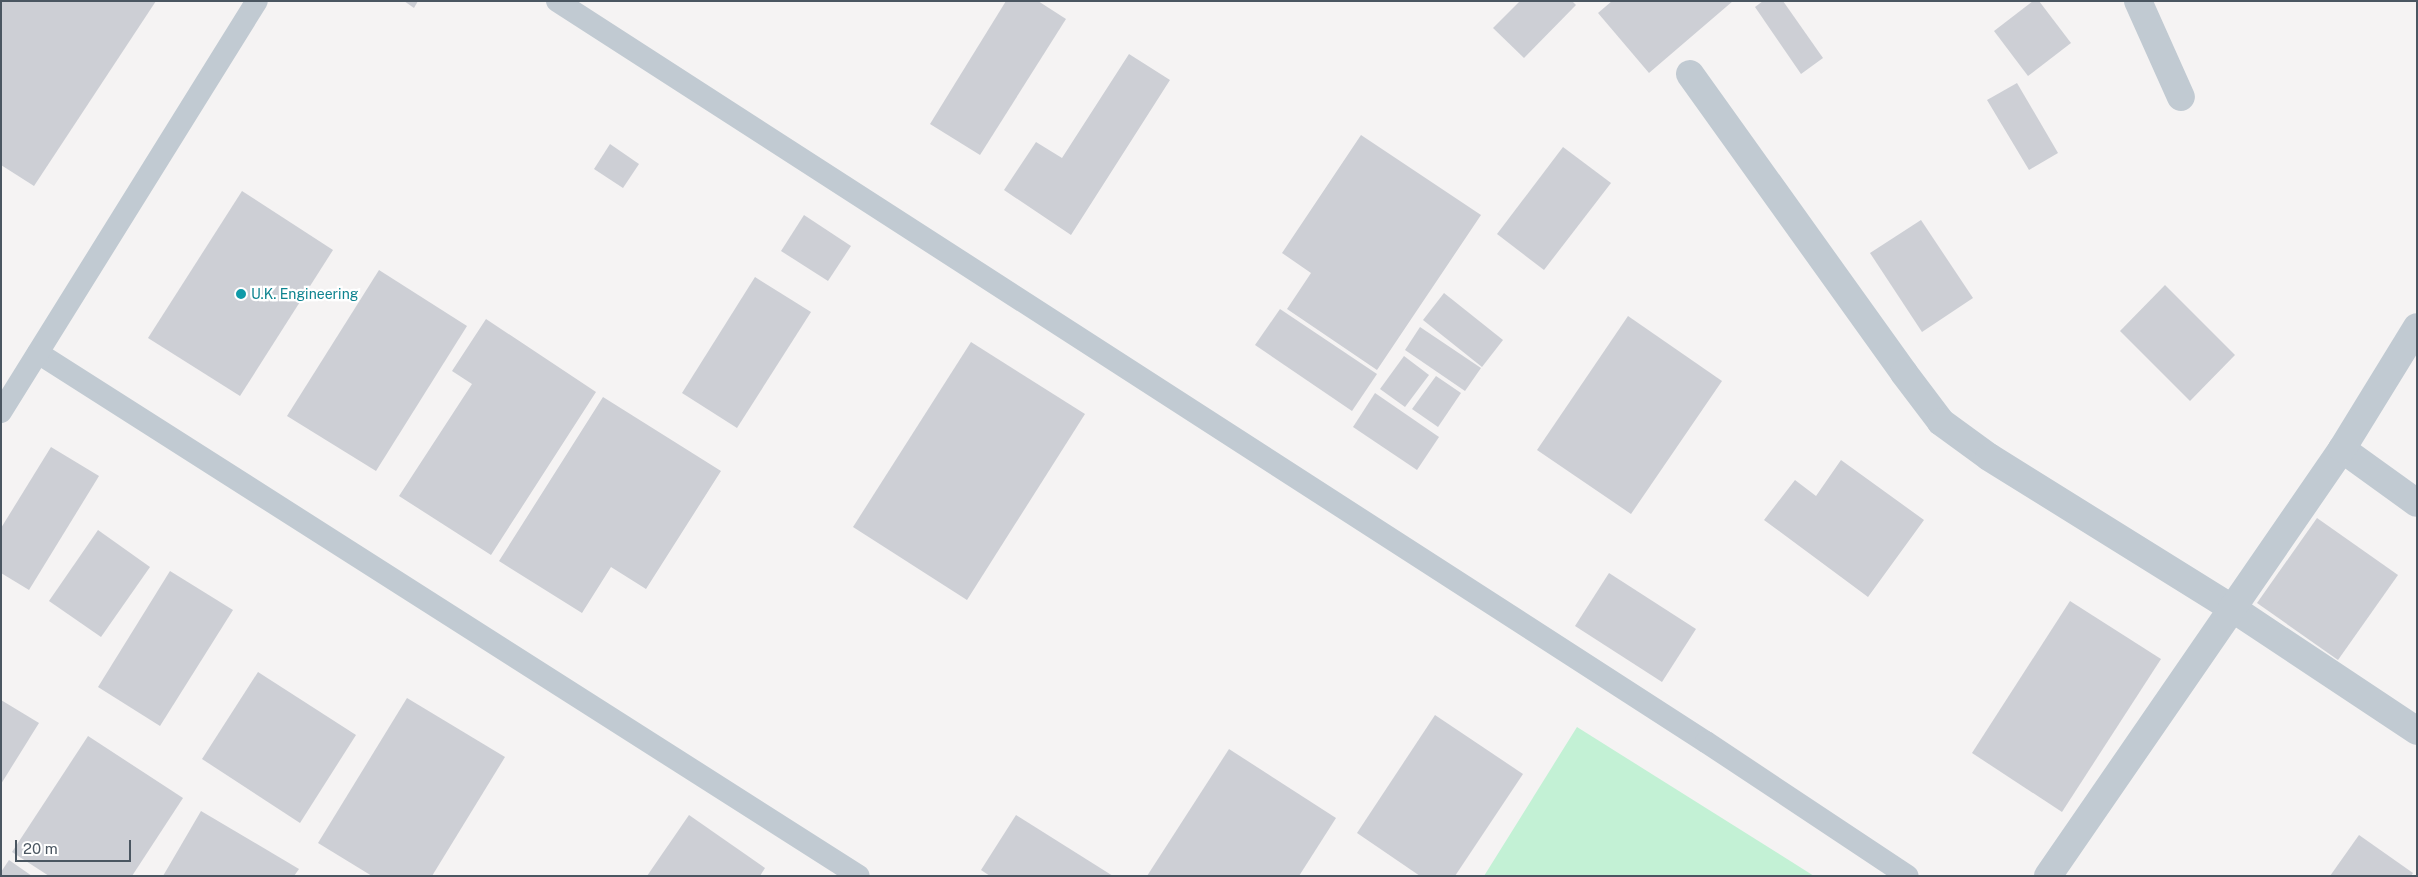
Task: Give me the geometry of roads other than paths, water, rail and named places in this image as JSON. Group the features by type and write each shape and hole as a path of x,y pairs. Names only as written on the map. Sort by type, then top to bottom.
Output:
{"street":[{"path":"2138,1 2181,97"},
{"path":"1690,74 1904,374 1942,422 1990,457 2232,608 2417,731"},
{"path":"2048,876 2342,449 2417,327"},
{"path":"2342,449 2417,503"}],"lane":[{"path":"1,412 256,1"},
{"path":"557,1 1690,732 1908,876"},
{"path":"38,353 859,876"}],"place":[{"name":"U.K. Engineering","path":"241,294"}]}
